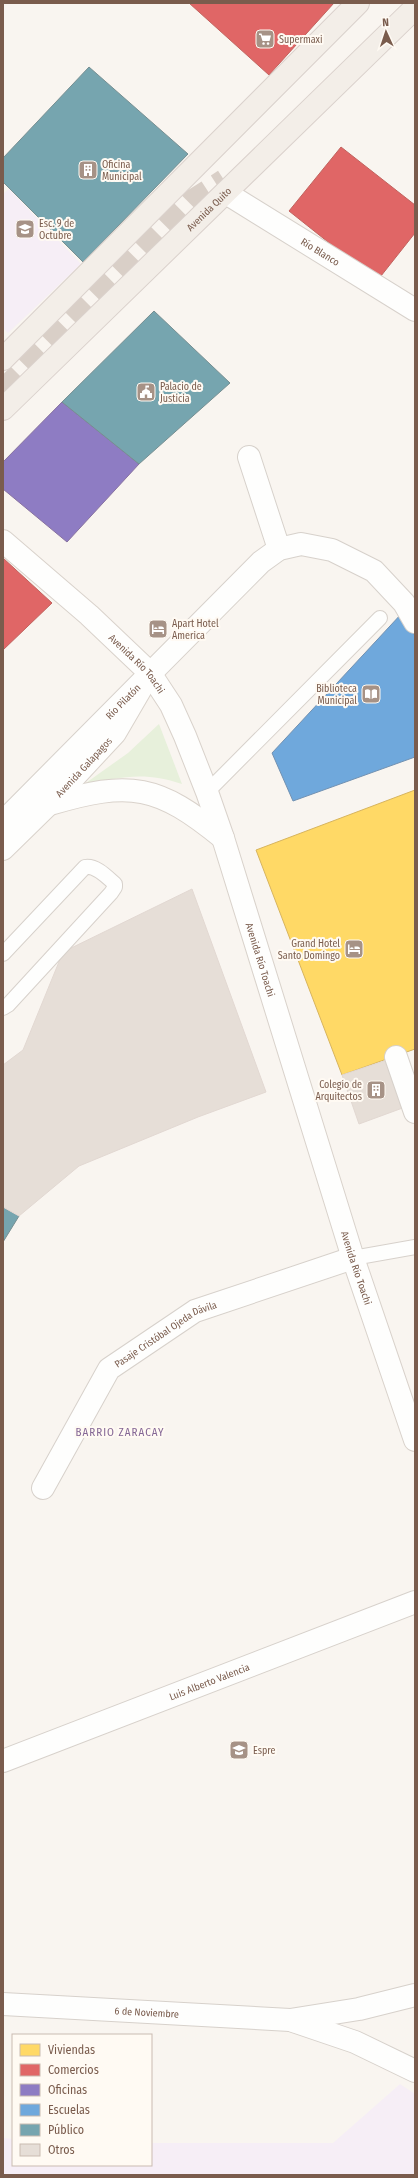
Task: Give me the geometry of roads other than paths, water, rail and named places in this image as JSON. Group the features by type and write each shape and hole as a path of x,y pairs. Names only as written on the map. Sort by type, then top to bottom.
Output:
{"main road":[{"path":"3,359 358,3"},
{"name":"Avenida Quito","path":"3,409 221,180 332,89 415,8"},
{"path":"221,180 285,94 300,60"}],"street":[{"name":"Río Blanco","path":"221,180 415,310"},
{"path":"249,457 279,549"},
{"name":"Avenida Río Toachi","path":"3,541 89,615 150,673 171,705 207,792 223,838 353,1258 415,1440"},
{"name":"Río Pilatón","path":"3,822 261,562 279,549 301,544 332,550 374,571 404,602 415,622"},
{"name":"Avenida Galapagos","path":"3,850 49,804 115,733 150,673"},
{"path":"49,804 94,792 125,790 143,791 172,801 201,820 223,838"},
{"path":"396,1056 415,1112"},
{"name":"Pasaje Cristóbal Ojeda Dávila","path":"42,1488 109,1369 195,1311 353,1258"},
{"name":"Luis Alberto Valencia","path":"3,1761 415,1602"},
{"name":"6 de Noviembre","path":"3,2004 290,2020 360,2008 415,1995"},
{"name":"6 de Noviembre","path":"290,2020 354,2042 415,2071"}],"lane":[{"path":"207,792 380,618"},
{"path":"3,954 85,867 90,866 96,868 115,884 115,888 111,893 8,1005 3,1008"},
{"path":"353,1258 415,1247"}],"tunnel":[{"path":"3,390 193,200 224,180"}],"place":[{"name":"Supermaxi","path":"265,39"},
{"name":"Oficina Municipal","path":"88,170"},
{"name":"Esc. 9 de Octubre","path":"25,229"},
{"name":"Palacio de Justicia","path":"146,392"},
{"name":"Apart Hotel America","path":"158,629"},
{"name":"Biblioteca Municipal","path":"371,694"},
{"name":"Grand Hotel Santo Domingo","path":"354,949"},
{"name":"Colegio de Arquitectos","path":"376,1090"},
{"name":"Espre","path":"239,1750"}],"district":[{"name":"BARRIO ZARACAY","path":"120,1432"}]}
